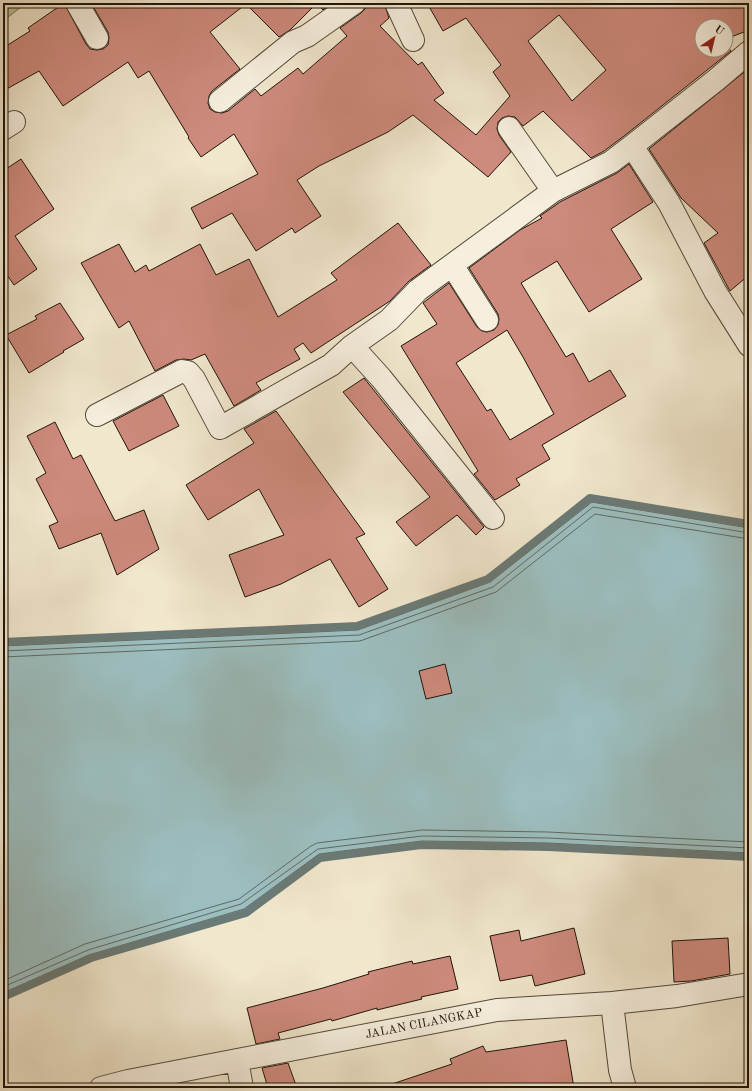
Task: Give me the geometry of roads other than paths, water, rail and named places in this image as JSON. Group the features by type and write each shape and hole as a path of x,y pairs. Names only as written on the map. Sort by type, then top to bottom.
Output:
{"street":[{"path":"77,3 97,38"},
{"path":"220,101 293,42 307,36 354,3"},
{"path":"396,3 413,40"},
{"path":"97,415 182,371 188,372 194,379 220,428 331,365 352,346 389,320 418,290 553,191 611,162 716,80 749,52"},
{"path":"508,128 553,191"},
{"path":"632,146 669,203 715,291 749,345"},
{"path":"452,265 487,320"},
{"path":"352,346 381,378 493,518"},
{"name":"JALAN CILANGKAP","path":"102,1088 128,1081 497,1010 677,996 749,984"},
{"path":"612,1002 620,1070 625,1088"},
{"path":"237,1060 242,1088"}],"water":[{"path":"590,498 749,524 749,857 548,847 421,845 320,858 246,913 91,958 3,997 3,642 357,626 488,579"}],"waterway":[{"path":"3,642 357,626 488,579 590,498 749,524"},
{"path":"3,997 91,958 246,913 320,858 421,845 548,847 749,857"}]}
